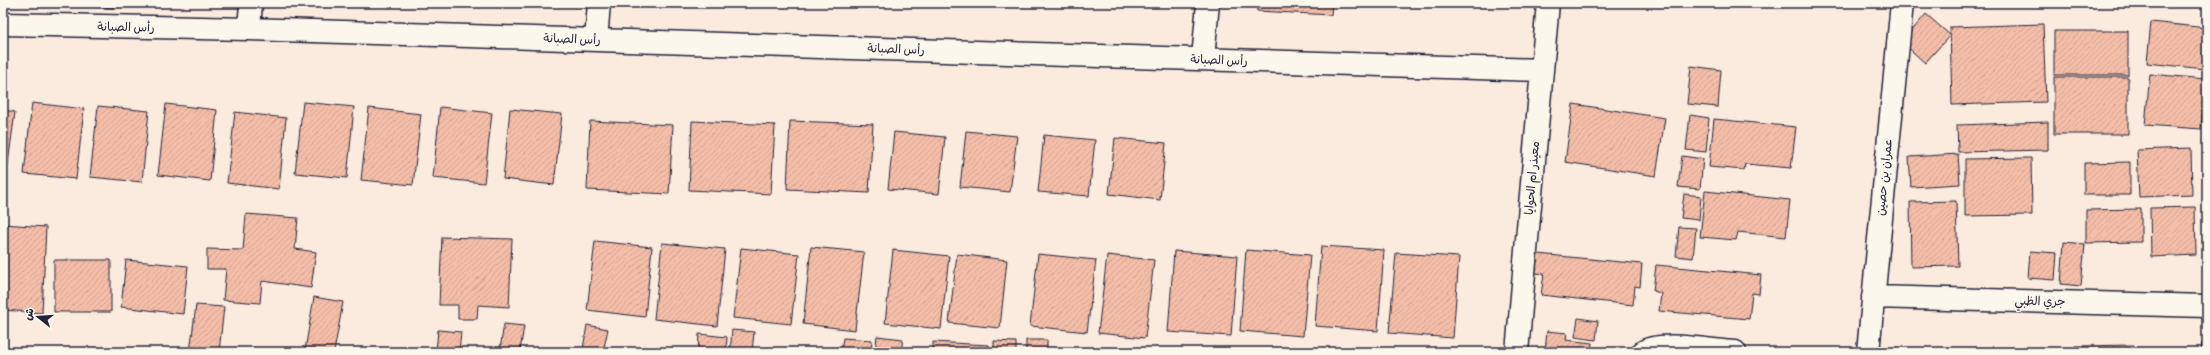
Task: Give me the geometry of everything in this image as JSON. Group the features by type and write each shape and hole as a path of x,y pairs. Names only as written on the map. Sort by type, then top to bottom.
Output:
{"street":[{"path":"249,29 251,3"},
{"path":"596,40 599,3"},
{"path":"1204,59 1208,3"},
{"name":"معيذر ام الحوايا","path":"1517,352 1548,3"},
{"name":"عمران بن حصين","path":"1868,352 1902,3"},
{"name":"رأس الصبانة","path":"3,24 249,29 1542,70"},
{"name":"جري الظبي","path":"1873,297 2207,306"},
{"path":"1642,352 1663,347 1726,352"}],"building":[{"path":"65,3 114,3 113,8"},
{"path":"1257,3 1332,3 1331,15 1257,11"},
{"path":"1926,14 1950,35 1925,63 1902,42"},
{"path":"2151,22 2207,28 2205,69 2147,63"},
{"path":"2043,24 2046,102 1952,105 1950,27"},
{"path":"2054,31 2128,31 2128,75 2054,75"},
{"path":"1691,66 1721,70 1718,107 1687,104"},
{"path":"2150,74 2205,79 2201,129 2145,125"},
{"path":"2054,77 2128,77 2128,134 2054,134"},
{"path":"303,102 354,107 347,178 295,173"},
{"path":"32,103 84,109 76,179 24,174"},
{"path":"166,104 217,110 210,181 158,175"},
{"path":"1573,104 1665,118 1656,176 1565,162"},
{"path":"98,106 149,111 142,182 90,177"},
{"path":"440,107 492,113 484,183 433,178"},
{"path":"369,108 421,114 413,185 361,180"},
{"path":"510,109 562,114 554,185 503,179"},
{"path":"3,110 15,112 6,178 3,177"},
{"path":"235,112 286,118 279,189 227,183"},
{"path":"1690,115 1709,118 1706,152 1686,150"},
{"path":"1714,119 1796,127 1791,168 1745,164 1744,170 1709,167"},
{"path":"590,121 673,125 669,194 587,190"},
{"path":"692,121 775,125 771,194 689,190"},
{"path":"790,121 873,124 869,193 787,189"},
{"path":"2048,122 2048,150 1958,152 1957,125"},
{"path":"966,131 1017,136 1010,192 960,187"},
{"path":"894,132 945,137 939,194 888,189"},
{"path":"1044,135 1095,140 1089,196 1038,192"},
{"path":"1115,138 1166,143 1160,200 1109,194"},
{"path":"2191,148 2192,195 2139,197 2137,150"},
{"path":"1958,154 1960,184 1911,187 1909,157"},
{"path":"1682,156 1703,159 1700,189 1678,187"},
{"path":"2031,158 2032,215 1965,216 1965,159"},
{"path":"2130,162 2130,195 2084,195 2084,163"},
{"path":"1705,191 1790,200 1786,237 1738,232 1736,240 1700,237"},
{"path":"1684,194 1701,196 1699,220 1681,218"},
{"path":"1956,201 1958,266 1911,267 1910,202"},
{"path":"2195,207 2196,255 2151,257 2150,208"},
{"path":"2141,209 2141,242 2086,243 2086,210"},
{"path":"246,214 298,218 295,249 316,252 311,288 262,281 260,303 223,300 226,269 207,269 207,249 243,250"},
{"path":"3,224 46,227 42,313 3,310"},
{"path":"1679,227 1696,228 1693,258 1676,256"},
{"path":"442,237 512,239 509,307 478,305 477,319 458,319 458,305 439,305"},
{"path":"595,241 652,247 645,317 587,310"},
{"path":"2064,242 2085,244 2081,286 2061,284"},
{"path":"662,243 725,249 717,326 654,319"},
{"path":"1321,246 1384,250 1378,331 1315,326"},
{"path":"811,247 864,252 855,330 803,324"},
{"path":"741,248 799,254 791,324 733,318"},
{"path":"893,250 949,256 941,329 885,323"},
{"path":"1246,250 1310,255 1303,336 1240,331"},
{"path":"1174,251 1237,256 1231,336 1168,332"},
{"path":"2030,251 2057,253 2055,280 2028,278"},
{"path":"1396,253 1459,257 1453,338 1389,333"},
{"path":"957,254 1007,260 1000,328 949,323"},
{"path":"1038,254 1096,260 1087,332 1030,326"},
{"path":"1538,254 1642,264 1640,287 1635,286 1633,305 1541,295 1544,274 1535,273"},
{"path":"1107,255 1154,260 1145,338 1098,333"},
{"path":"54,260 111,260 111,312 54,312"},
{"path":"126,260 188,266 183,314 121,307"},
{"path":"1656,265 1761,275 1759,294 1752,293 1749,319 1659,311 1661,293 1653,291"},
{"path":"314,297 343,302 334,352 305,350"},
{"path":"196,305 224,307 219,352 190,352"},
{"path":"1578,318 1598,321 1596,340 1575,337"},
{"path":"504,324 524,326 520,351 500,349"},
{"path":"587,325 608,329 603,352 583,349"},
{"path":"438,330 461,332 459,352 436,352"},
{"path":"732,330 754,332 752,352 730,352"},
{"path":"1547,331 1567,333 1566,340 1592,343 1591,352 1545,352"},
{"path":"699,334 727,337 726,352 698,352"},
{"path":"877,336 903,339 901,352 875,352"},
{"path":"843,338 872,340 871,352 841,352"},
{"path":"1026,340 1047,340 1047,352 1026,352"},
{"path":"994,341 1016,342 1016,352 994,352"},
{"path":"933,342 989,345 989,352 933,352"},
{"path":"2202,343 2207,343 2207,352 2201,352"},
{"path":"2134,345 2134,352 2075,352 2075,346"}]}
